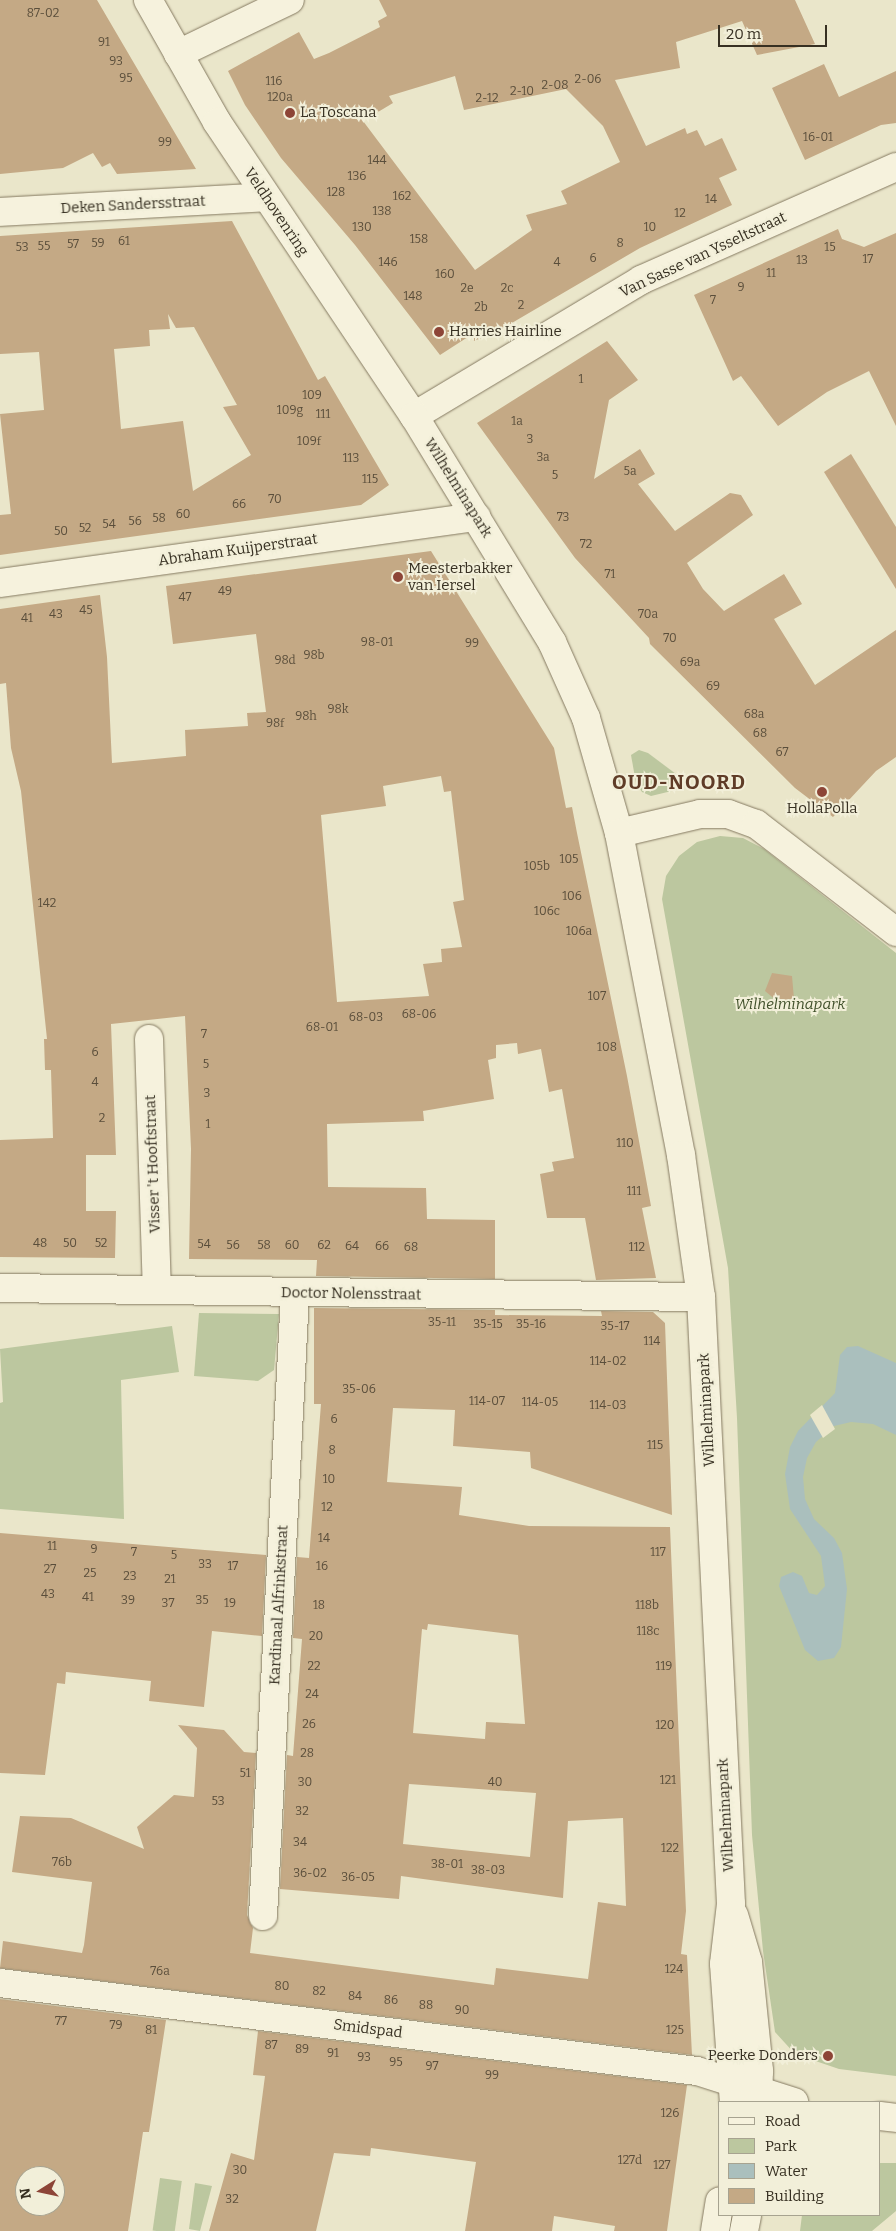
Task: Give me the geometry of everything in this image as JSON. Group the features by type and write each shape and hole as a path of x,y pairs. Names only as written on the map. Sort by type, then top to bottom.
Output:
{"street":[{"name":"Veldhovenring","path":"148,0 178,54 265,197 414,416"},
{"path":"178,54 290,0"},
{"name":"Van Sasse van Ysseltstraat","path":"414,416 641,280 896,167"},
{"name":"Deken Sandersstraat","path":"0,212 265,197"},
{"name":"Wilhelminapark","path":"414,416 552,642 586,718 619,833 681,1155 701,1297 731,1904 724,1964 734,2092"},
{"name":"Abraham Kuijperstraat","path":"0,583 476,517"},
{"path":"619,833 700,814 737,817 756,824 896,932"},
{"name":"Visser 't Hooftstraat","path":"149,1039 156,1289"},
{"name":"Doctor Nolensstraat","path":"0,1288 156,1289 295,1294 701,1297"},
{"name":"Kardinaal Alfrinkstraat","path":"263,1916 295,1294"},
{"name":"Wilhelminapark","path":"731,1904 748,1962 759,2097"},
{"name":"Smidspad","path":"0,1983 697,2071 734,2092"},
{"path":"734,2092 787,2101"},
{"path":"881,2116 896,2118"},
{"path":"715,2231 718,2213"},
{"path":"744,2231 747,2216"}],"green space":[{"path":"639,750 648,753 676,774 681,780 680,789 651,796 642,792 636,783 631,755"},
{"name":"Wilhelminapark","path":"720,836 743,838 764,849 896,953 896,2076 839,2069 795,2054 775,2032 763,1951 752,1835 737,1418 728,1268 662,899 666,876 679,856 697,842"},
{"path":"199,1313 279,1314 274,1370 258,1381 194,1376"},
{"path":"172,1326 179,1372 121,1380 124,1519 0,1509 0,1403 3,1402 0,1349"},
{"path":"881,2163 896,2163 896,2211 872,2231 800,2231 802,2216 881,2216"},
{"path":"160,2178 182,2181 175,2231 153,2230"},
{"path":"195,2183 212,2186 200,2231 189,2229"}],"water":[{"path":"858,1346 896,1363 896,1435 873,1424 851,1422 834,1426 816,1442 807,1458 803,1477 805,1499 814,1519 834,1538 842,1553 847,1589 841,1647 834,1658 818,1661 805,1650 779,1586 781,1577 793,1572 802,1576 809,1593 817,1595 825,1586 821,1556 790,1509 785,1474 790,1447 798,1431 835,1393 840,1355 847,1347"}],"pier":[{"path":"822,1405 835,1429 823,1438 810,1415"}],"building":[{"path":"0,0 97,0 196,169 117,174 110,163 102,167 93,153 63,168 0,174"},
{"path":"379,0 795,0 815,44 757,55 742,21 676,42 680,68 615,80 646,146 685,128 687,134 697,130 705,146 722,138 737,170 719,178 732,205 640,248 498,331 474,341 471,335 440,355 355,245 281,158 245,105 228,71 299,32 314,59 380,27 378,21 387,16","holes":["455,76 464,110 566,89 603,126 620,162 561,191 567,204 526,215 532,230 475,270 363,121 393,103 389,96"]},
{"path":"824,64 839,97 896,71 896,123 881,125 805,160 772,88"},
{"path":"232,221 318,380 325,376 389,485 361,505 0,555 0,515 11,514 0,414 44,410 39,352 0,354 0,236","holes":["168,314 176,328 194,327 237,405 223,407 251,455 193,491 183,421 121,429 114,349 150,346 149,330 170,329"]},
{"path":"838,229 842,239 864,247 896,233 896,426 869,371 827,392 778,426 741,376 733,381 694,295"},
{"path":"607,341 638,380 609,400 594,479 640,449 655,474 638,484 675,531 730,493 741,495 753,515 687,563 703,589 724,611 784,574 802,604 774,619 815,685 896,630 896,757 876,771 833,817 795,788 650,644 649,638 575,558 477,423"},
{"path":"851,454 896,527 896,589 824,472"},
{"path":"431,551 554,748 566,808 572,807 627,1076 651,1206 642,1208 656,1278 596,1280 585,1218 547,1218 540,1174 554,1171 552,1162 574,1158 562,1089 549,1092 541,1049 518,1054 517,1043 496,1045 496,1058 488,1060 494,1099 423,1111 424,1121 327,1124 328,1187 426,1188 427,1219 495,1220 495,1279 316,1276 317,1260 189,1259 191,1149 185,1016 111,1024 116,1155 86,1155 86,1211 116,1211 115,1258 0,1257 0,1140 53,1138 51,1070 45,1070 44,1039 47,1039 21,791 11,748 6,683 0,684 0,609 100,595 107,657 112,763 186,756 185,730 248,726 247,713 266,712 256,634 173,644 166,586","holes":["441,776 444,792 451,791 464,900 453,902 462,947 441,949 442,962 423,964 429,996 337,1002 321,815 386,806 383,786"]},
{"path":"772,973 792,976 794,999 777,1001 765,991"},
{"path":"314,1308 495,1310 495,1315 602,1316 601,1311 653,1312 665,1323 672,1515 531,1468 530,1452 453,1446 455,1410 393,1408 387,1482 462,1487 459,1515 529,1526 670,1527 686,1911 681,1954 687,1955 692,2055 0,1968 3,1941 82,1953 84,1945 92,1882 12,1872 20,1816 71,1818 144,1849 137,1827 174,1795 194,1797 197,1748 178,1725 224,1730 244,1752 256,1753 247,1915 253,1928 250,1953 494,1985 496,1968 588,1979 598,1902 626,1906 623,1818 568,1821 563,1898 401,1876 399,1899 280,1889 287,1755 293,1756 302,1639 293,1638 297,1557 309,1558 321,1404 314,1404","holes":["428,1624 518,1635 525,1724 486,1722 485,1739 413,1733 422,1629 427,1630","409,1784 536,1793 530,1857 403,1844"]},
{"path":"0,1533 266,1555 262,1636 212,1631 204,1707 149,1701 151,1681 66,1672 65,1684 57,1683 45,1775 0,1773"},
{"path":"0,1999 166,2020 149,2132 143,2132 128,2231 0,2231"},
{"path":"258,2031 687,2085 667,2231 614,2231 615,2226 554,2216 552,2231 465,2231 476,2162 371,2148 370,2156 334,2153 316,2231 209,2231 231,2153 254,2160 265,2076 253,2075"}],"place":[{"name":"La Toscana","path":"290,113"},
{"name":"Harries Hairline","path":"439,332"},
{"name":"Meesterbakker van Iersel","path":"398,577"},
{"name":"HollaPolla","path":"822,792"},
{"name":"Peerke Donders","path":"828,2056"}],"district":[{"name":"OUD-NOORD","path":"679,782"}]}
